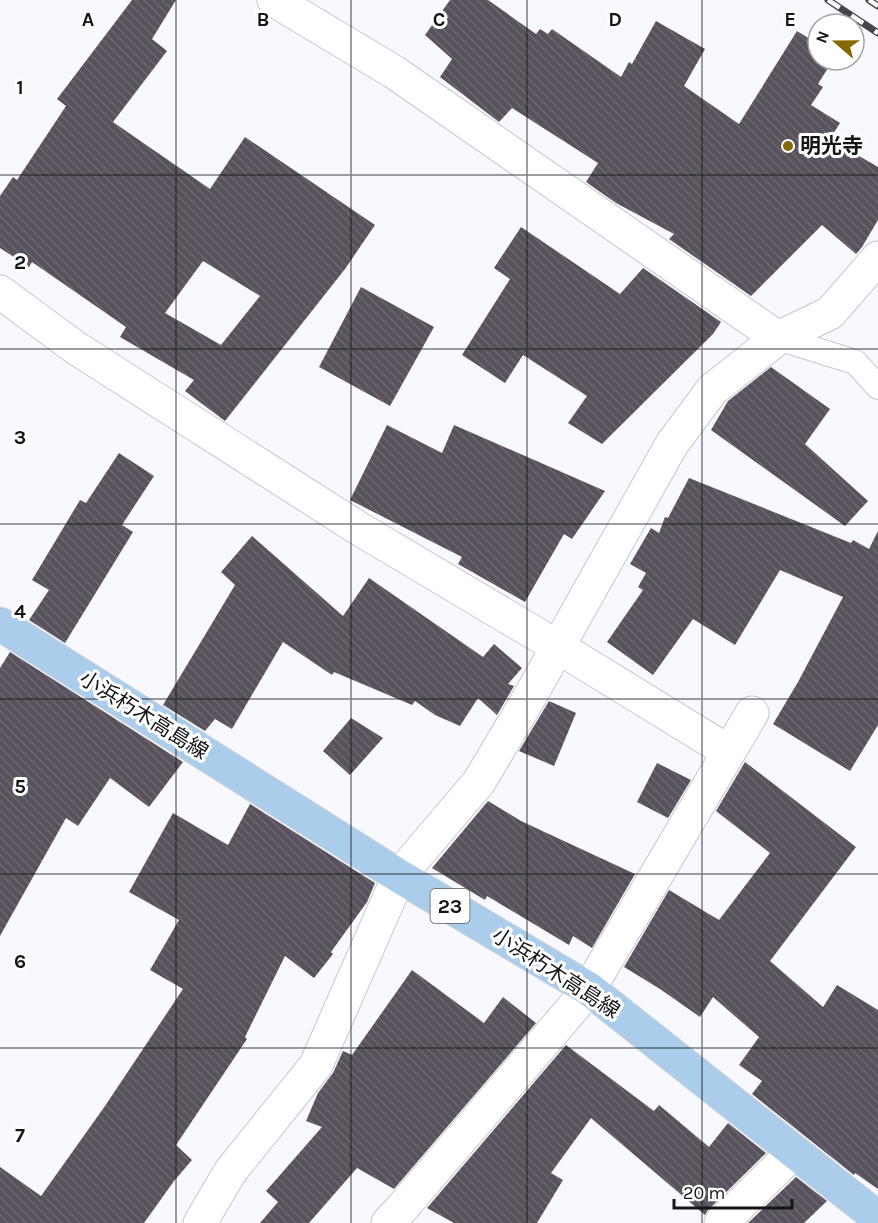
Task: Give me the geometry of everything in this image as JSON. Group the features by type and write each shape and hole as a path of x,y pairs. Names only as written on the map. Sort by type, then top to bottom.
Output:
{"main road":[{"name":"小浜朽木高島線","path":"0,624 399,876 589,989 878,1218"}],"street":[{"path":"274,0 394,72 778,338"},
{"path":"200,1223 230,1172 316,1065 399,876 479,782 672,444 712,390 778,338 830,313 878,258"},
{"path":"0,292 76,348 328,508 729,752"},
{"path":"388,1223 589,989 752,713"},
{"path":"721,1223 794,1152"}],"lane":[{"path":"778,338 855,362 878,387"}],"building":[{"path":"132,0 176,0 152,39 167,51 113,122 210,189 245,137 375,225 345,269 225,421 185,391 194,380 120,337 126,327 32,262 29,267 0,248 0,196 13,177 17,180 66,106 57,99","holes":["203,261 260,296 221,345 165,313"]},
{"path":"450,0 488,0 536,34 540,29 548,34 552,29 621,77 629,62 632,64 656,21 705,49 684,86 739,124 797,31 806,37 806,72 826,72 818,84 823,87 811,105 840,123 830,139 878,167 878,220 856,254 822,225 751,296 669,239 674,234 616,203 586,182 598,163 512,108 499,122 440,77 452,59 425,35"},
{"path":"521,227 620,294 643,268 721,322 713,334 602,444 568,423 587,396 523,355 505,383 462,355 510,279 494,268"},
{"path":"361,287 434,327 390,406 319,367"},
{"path":"771,367 830,409 805,444 868,501 845,526 711,430 728,401"},
{"path":"387,425 442,453 454,425 605,491 572,539 564,534 525,602 458,564 462,557 350,500"},
{"path":"119,453 154,476 122,525 133,532 65,643 29,620 49,590 32,580 80,500 86,503"},
{"path":"689,478 851,543 853,540 869,549 878,531 878,725 850,771 773,724 843,597 780,570 735,645 693,619 653,675 607,642 643,590 638,587 646,573 630,564 651,528 659,533 665,517 668,518"},
{"path":"252,536 343,616 369,578 483,657 494,644 522,668 508,684 514,686 497,715 478,698 460,726 435,715 415,701 412,705 334,672 332,675 283,642 232,729 215,719 205,731 163,705 235,585 221,572"},
{"path":"10,652 183,762 149,807 110,778 78,826 66,818 0,936 0,668"},
{"path":"549,701 576,713 554,766 519,751"},
{"path":"351,718 383,738 350,775 323,751"},
{"path":"745,762 856,847 770,961 823,1007 837,985 878,1010 878,1189 855,1173 854,1175 752,1094 762,1081 739,1065 759,1037 713,997 700,1017 624,967 669,890 719,920 770,853 716,811"},
{"path":"657,763 691,780 668,818 637,802"},
{"path":"488,801 521,821 635,874 592,948 573,936 569,945 487,896 485,900 432,868"},
{"path":"250,804 375,883 367,902 331,952 333,954 314,978 285,956 245,1037 247,1039 176,1145 192,1160 144,1223 0,1223 0,1167 41,1196 105,1106 183,989 150,970 179,920 129,892 173,813 228,845"},
{"path":"412,970 484,1023 503,997 536,1023 394,1189 357,1168 309,1223 260,1223 278,1202 266,1191 322,1127 306,1121 318,1093 333,1073 343,1051 352,1055"},
{"path":"566,1045 654,1111 659,1105 709,1147 728,1123 766,1153 705,1215 591,1118 551,1173 563,1180 537,1223 454,1223 427,1208"},
{"path":"796,1177 827,1201 804,1223 748,1223"}],"railway":[{"path":"828,0 878,33"},
{"path":"869,0 878,6"}],"place":[{"name":"明光寺","path":"788,146"}]}
